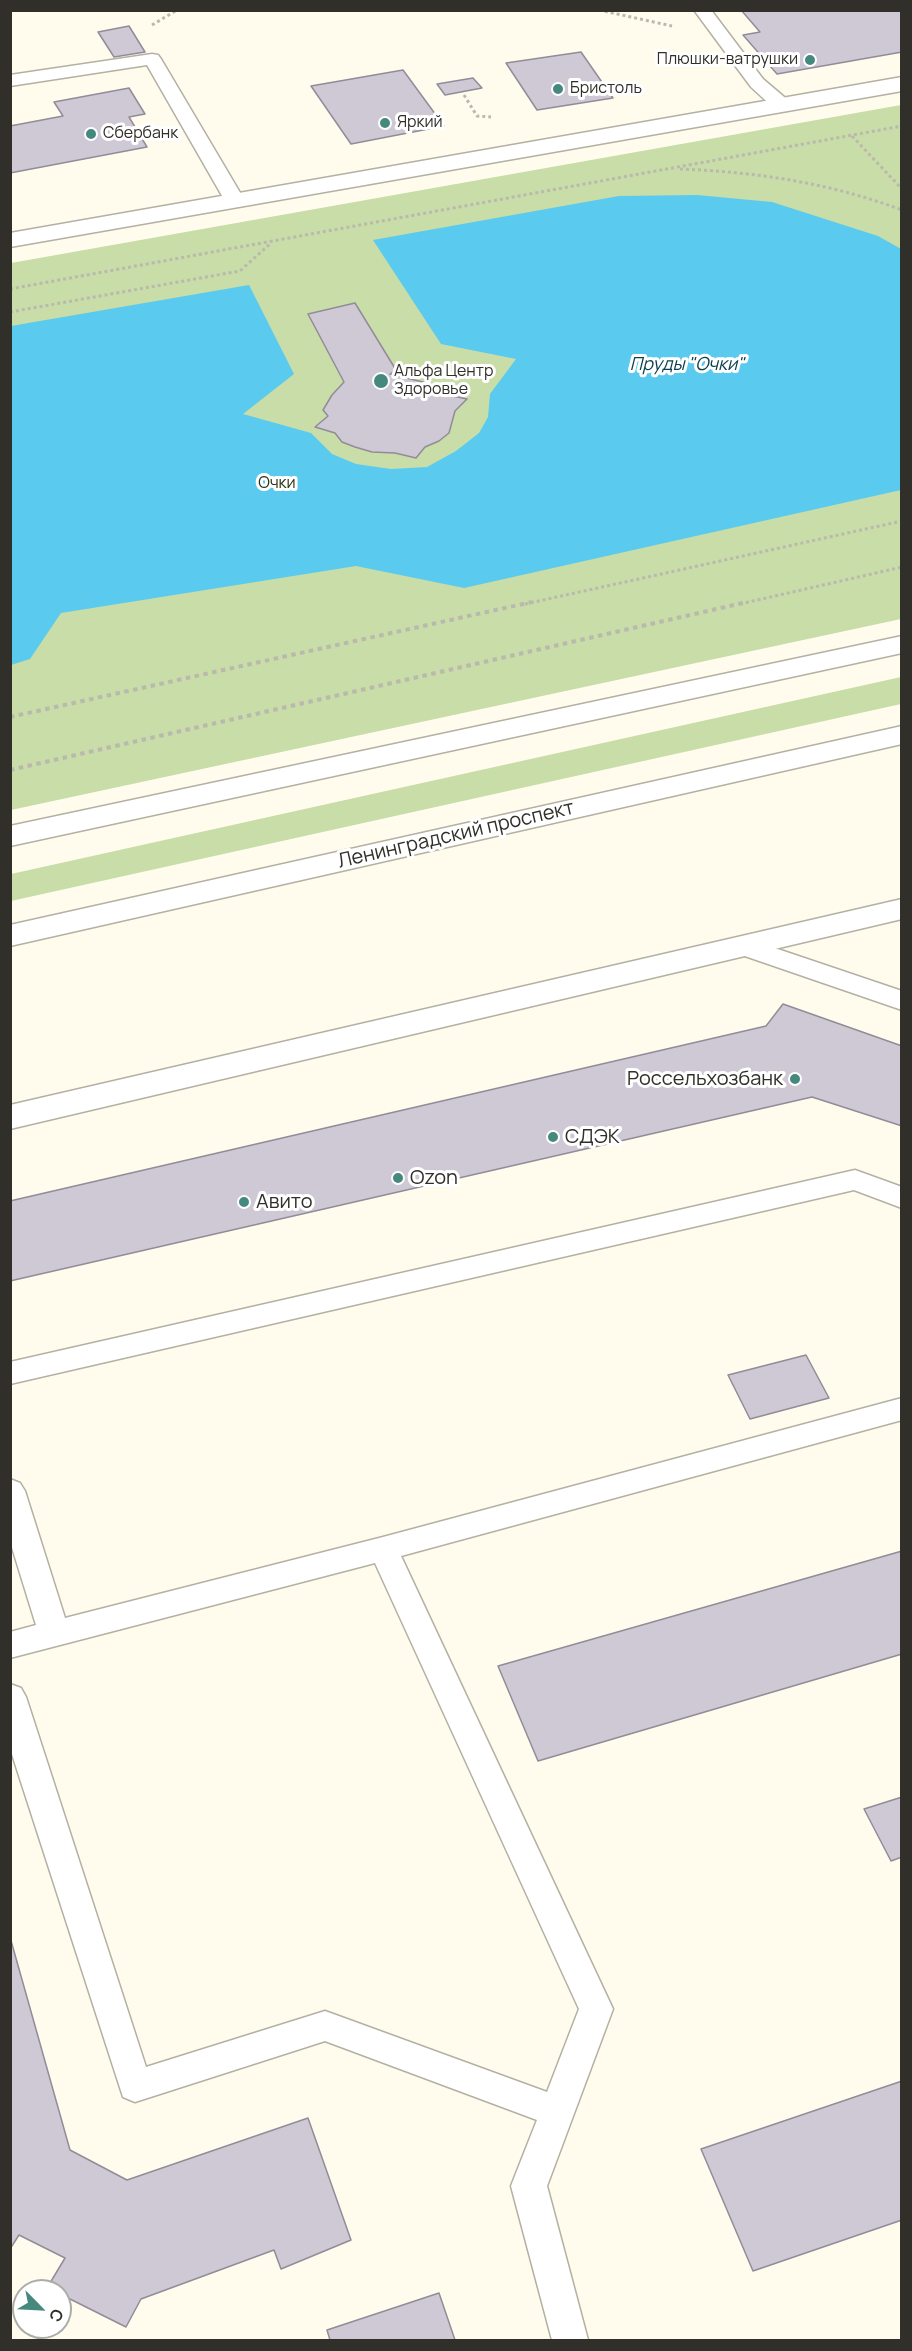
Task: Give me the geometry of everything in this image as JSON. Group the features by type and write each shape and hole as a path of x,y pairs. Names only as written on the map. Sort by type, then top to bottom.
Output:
{"street":[{"path":"10,240 902,84"},
{"path":"10,836 902,644"},
{"name":"Ленинградский проспект","path":"10,936 902,735"},
{"path":"10,1117 902,909"}],"lane":[{"path":"702,10 758,83 783,106"},
{"path":"10,81 152,59 235,201"},
{"path":"745,947 902,1001"},
{"path":"10,1373 855,1180 902,1198"},
{"path":"10,1645 383,1549 902,1409"},
{"path":"10,1491 54,1633"},
{"path":"383,1549 596,2009 529,2186 570,2340"},
{"path":"10,1696 135,2086 325,2026 556,2111"}],"path":[{"path":"599,10 722,37"},
{"path":"464,95 477,116 500,119"},
{"path":"10,289 902,126"},
{"path":"851,136 902,189"},
{"path":"670,169 755,172 802,180 882,202 902,210"},
{"path":"10,312 240,271 273,241"},
{"path":"10,717 902,521"},
{"path":"10,770 902,567"}],"green space":[{"name":"Очки","path":"901,105 901,619 11,810 11,263"},
{"path":"901,677 901,704 11,901 11,874"}],"water":[{"name":"Пруды \"Очки\"","path":"697,195 772,202 878,236 901,249 901,490 464,588 356,566 61,613 30,659 11,665 11,326 249,285 294,374 243,414 311,433 332,454 356,464 391,469 427,467 456,451 479,433 488,417 490,394 516,359 441,344 373,240 619,196"}],"building":[{"path":"741,10 902,10 902,52 777,74 743,35 760,32"},
{"path":"129,26 145,52 114,57 98,32"},
{"name":"Бристоль","path":"581,52 613,98 537,110 506,63"},
{"path":"403,70 444,126 351,144 311,86"},
{"path":"473,78 482,88 445,95 437,84"},
{"path":"129,88 145,114 129,117 147,147 10,173 10,126 63,116 54,102"},
{"name":"Альфа Центр Здоровье","path":"355,303 396,370 390,374 431,384 448,395 467,399 455,411 449,433 439,441 425,447 416,458 395,453 372,452 355,447 342,442 335,433 315,427 328,416 323,410 332,395 344,382 308,314"},
{"path":"783,1004 902,1046 902,1126 812,1097 10,1281 10,1201 766,1026"},
{"path":"806,1355 829,1398 750,1419 728,1375"},
{"path":"902,1551 902,1654 538,1761 498,1666"},
{"path":"902,1797 902,1857 891,1861 864,1809"},
{"path":"10,1937 70,2150 127,2180 308,2118 351,2240 281,2269 274,2250 141,2299 126,2327 72,2300 72,2279 52,2279 65,2258 19,2235 10,2249"},
{"path":"902,2081 902,2220 753,2271 701,2149"},
{"path":"439,2293 455,2340 330,2340 327,2330"}],"place":[{"name":"Плюшки-ватрушки","path":"810,60"},
{"name":"Бристоль","path":"558,89"},
{"name":"Яркий","path":"385,123"},
{"name":"Сбербанк","path":"91,134"},
{"name":"Альфа Центр Здоровье","path":"381,381"},
{"name":"Россельхозбанк","path":"795,1079"},
{"name":"СДЭК","path":"553,1137"},
{"name":"Ozon","path":"398,1178"},
{"name":"Авито","path":"244,1202"}]}
